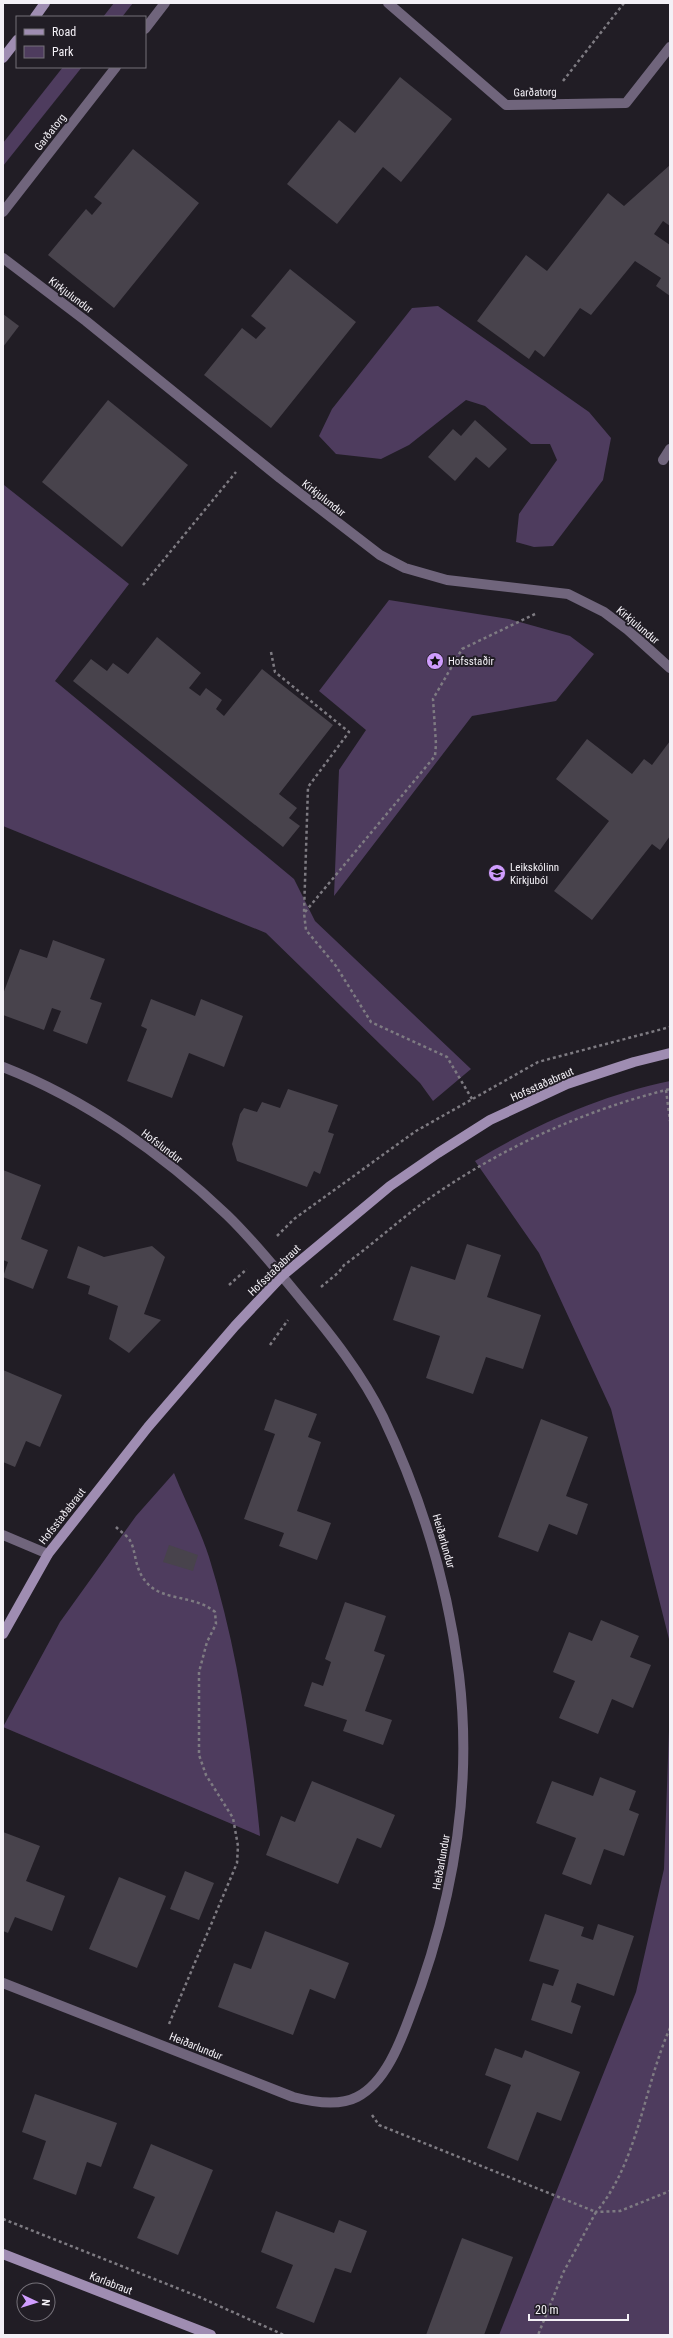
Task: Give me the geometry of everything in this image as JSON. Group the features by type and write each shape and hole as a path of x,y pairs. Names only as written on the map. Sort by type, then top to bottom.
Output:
{"street":[{"path":"36,16 46,3"},
{"path":"146,28 165,3"},
{"name":"Garðatorg","path":"388,3 506,105 626,103 670,47"},
{"path":"3,58 16,41"},
{"name":"Garðatorg","path":"3,212 115,68"},
{"name":"Kirkjulundur","path":"3,258 86,321 358,540 380,555 405,568 447,580 568,594 604,612 628,630 670,668"},
{"path":"663,460 670,449"},
{"name":"Hofsstaðabraut","path":"3,1634 48,1554 148,1427 235,1326 282,1276 390,1186 490,1120 567,1084 634,1062 670,1053"},
{"name":"Hofslundur","path":"3,1067 40,1083 131,1137 186,1179 228,1216 282,1276"},
{"name":"Heiðarlundur","path":"3,1983 293,2097 311,2102 329,2102 344,2101 358,2097 372,2086 392,2059 423,1982 440,1930 460,1828 462,1759 460,1686 449,1610 423,1513 382,1414 341,1350 282,1276"},
{"path":"3,1535 48,1554"},
{"name":"Karlabraut","path":"3,2254 211,2335"}],"path":[{"path":"535,104 565,79 624,3"},
{"path":"143,585 250,454"},
{"path":"304,913 435,756 433,699 462,649 534,615 568,594"},
{"path":"270,652 275,672 349,732 308,787 304,913 306,930 336,966 371,1022 447,1057 472,1099"},
{"path":"339,1272 344,1265 401,1219 493,1158 551,1128 591,1112 670,1089"},
{"path":"666,1090 670,1121"},
{"path":"270,1346 302,1301"},
{"path":"116,1527 130,1540 138,1571 148,1584 161,1593 185,1598 207,1606 214,1612 216,1624 207,1642 199,1672 200,1756 206,1775 233,1818 238,1846 238,1863 160,2045"},
{"path":"538,2335 563,2273 596,2212 610,2196 628,2154 670,2028"},
{"path":"358,2097 380,2126 596,2212 620,2211 670,2191"},
{"path":"3,2219 197,2296 284,2335"}],"green space":[{"path":"114,3 133,3 123,16 104,16"},
{"path":"62,68 81,68 3,166 3,143"},
{"path":"438,306 589,412 611,438 603,480 553,546 534,547 516,542 519,514 557,460 550,444 531,444 485,406 466,400 409,445 381,459 336,454 319,436 332,409 412,308"},
{"path":"4,485 129,584 55,681 294,879 315,921 471,1069 433,1101 420,1083 266,933 3,826"},
{"path":"389,600 509,619 570,636 594,654 556,701 472,716 334,896 339,770 366,730 319,691"},
{"path":"670,1081 670,1643 611,1409 539,1253 475,1161 521,1135 569,1113 619,1094"},
{"path":"174,1473 209,1557 228,1625 242,1695 260,1836 3,1727 60,1622 136,1516"},
{"path":"670,1703 670,2335 499,2335 636,1992 664,1869"}],"building":[{"path":"400,77 452,119 401,182 383,167 337,224 287,184 339,120 355,133"},
{"path":"133,149 199,203 114,308 48,255 86,209 92,215 102,203 94,197"},
{"path":"670,165 670,226 663,221 654,234 670,245 670,296 656,286 661,278 635,261 591,315 580,308 544,357 535,350 529,359 477,321 526,255 547,271 608,193 624,206"},
{"path":"290,269 356,322 271,428 204,375 242,328 256,339 266,328 251,316"},
{"path":"3,314 19,326 3,347"},
{"path":"108,400 188,465 122,547 42,482"},
{"path":"475,420 507,449 489,468 476,457 455,481 428,457 453,429 461,436"},
{"path":"157,637 201,673 189,688 200,696 206,688 222,700 216,709 224,716 262,669 333,725 279,794 297,808 289,818 300,826 283,847 73,681 91,659 107,671 113,663 128,674"},
{"path":"587,739 632,774 644,759 652,765 670,741 670,836 660,850 652,844 592,920 554,891 609,821 556,779"},
{"path":"53,940 105,959 90,999 102,1003 87,1044 53,1031 61,1011 52,1008 44,1030 3,1015 3,994 20,949 47,958"},
{"path":"151,999 195,1016 201,999 243,1016 224,1067 189,1053 172,1098 127,1081 147,1029 141,1026"},
{"path":"288,1089 338,1105 328,1132 334,1134 320,1174 314,1171 307,1187 237,1161 232,1144 240,1114 244,1108 257,1112 262,1102 280,1108"},
{"path":"3,1170 41,1185 21,1239 48,1250 33,1289 3,1277 8,1262 3,1260"},
{"path":"467,1244 501,1255 487,1297 541,1315 523,1369 486,1357 473,1394 426,1378 440,1336 393,1320 411,1266 455,1280"},
{"path":"78,1246 104,1257 152,1246 165,1257 144,1314 161,1320 129,1353 109,1339 118,1306 88,1294 90,1286 67,1278"},
{"path":"3,1370 62,1395 40,1447 26,1441 15,1467 3,1462"},
{"path":"275,1399 317,1414 308,1437 321,1442 297,1511 331,1523 317,1560 279,1546 284,1533 244,1519 275,1434 264,1430"},
{"path":"541,1419 588,1437 566,1496 588,1504 577,1535 549,1524 538,1552 498,1537"},
{"path":"169,1545 198,1555 193,1571 163,1562"},
{"path":"345,1602 386,1616 374,1651 385,1655 365,1711 392,1720 383,1745 343,1731 347,1720 304,1706 312,1682 323,1686 331,1662 325,1659"},
{"path":"601,1620 639,1636 630,1657 651,1665 633,1708 612,1699 598,1734 559,1718 575,1681 553,1672 569,1632 592,1641"},
{"path":"600,1777 636,1791 629,1810 639,1814 624,1856 604,1849 591,1885 562,1874 576,1838 536,1823 552,1781 593,1796"},
{"path":"312,1781 395,1815 381,1848 357,1838 338,1884 266,1855 281,1816 295,1822"},
{"path":"3,1832 40,1846 26,1881 65,1896 52,1931 15,1917 8,1933 3,1931"},
{"path":"185,1871 214,1883 199,1920 170,1909"},
{"path":"119,1877 166,1896 137,1968 89,1949"},
{"path":"545,1914 584,1927 581,1936 593,1940 598,1924 634,1936 614,1996 577,1983 571,2002 581,2006 572,2034 531,2020 543,1983 553,1986 559,1970 529,1961"},
{"path":"265,1931 349,1963 335,1999 310,1989 293,2035 218,2007 234,1963 251,1969"},
{"path":"495,2048 522,2058 525,2050 580,2072 561,2121 537,2112 518,2161 487,2148 511,2085 485,2075"},
{"path":"35,2094 117,2123 101,2167 87,2162 76,2195 33,2179 46,2141 22,2132"},
{"path":"151,2144 213,2170 178,2255 137,2238 155,2197 133,2188"},
{"path":"276,2211 334,2233 339,2220 367,2231 351,2273 335,2268 314,2323 276,2308 293,2265 261,2252"},
{"path":"462,2238 513,2257 484,2335 426,2335"}],"place":[{"name":"Hofsstaðir","path":"435,661"},
{"name":"Leikskólinn Kirkjuból","path":"497,873"}]}
